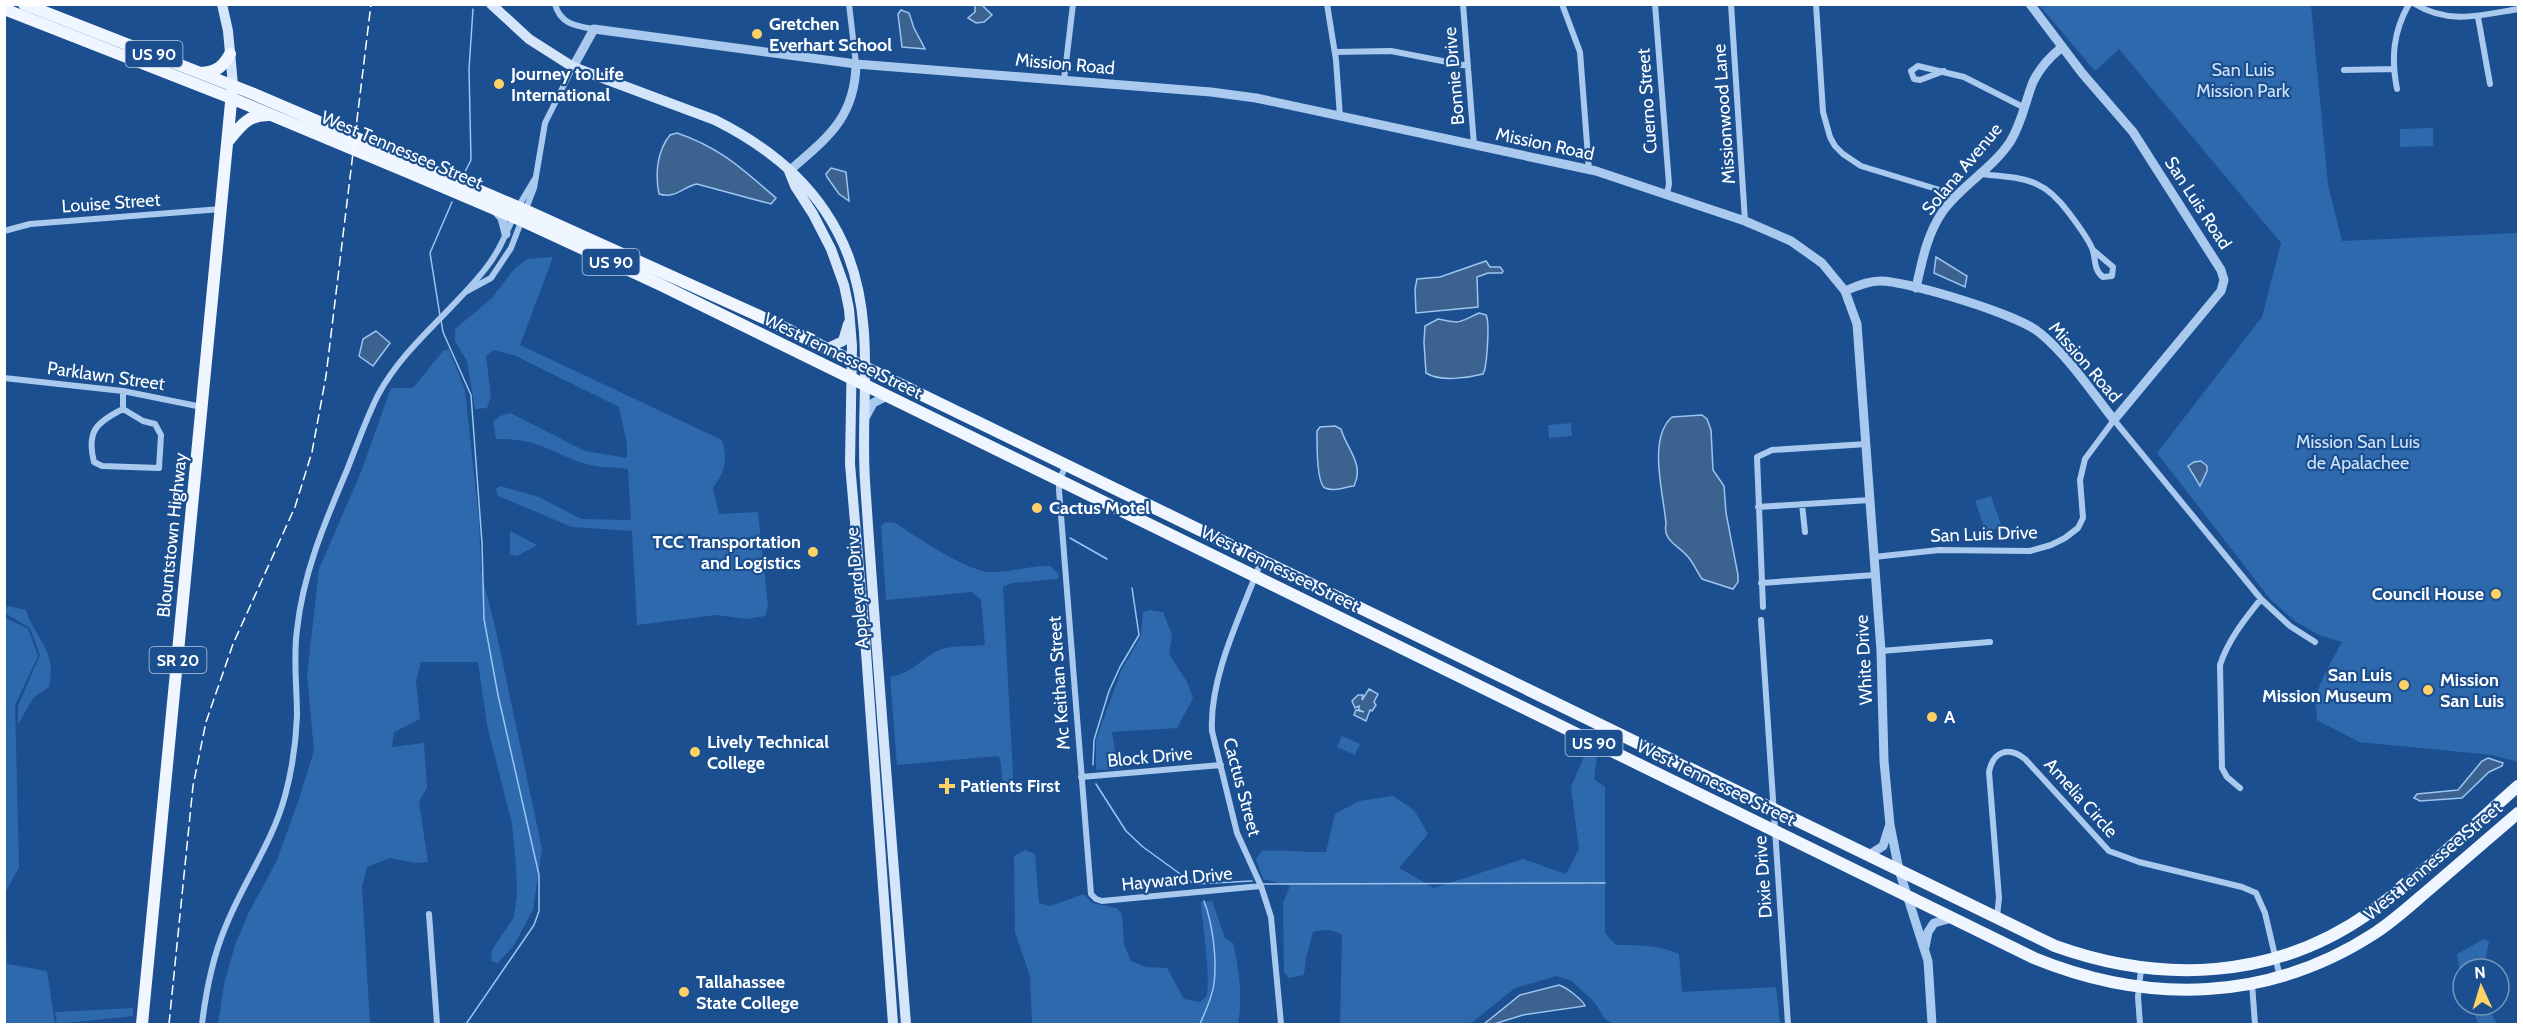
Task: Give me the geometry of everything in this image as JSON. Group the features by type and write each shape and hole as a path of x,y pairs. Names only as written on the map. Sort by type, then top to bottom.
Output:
{"main road":[{"path":"222,4 228,31 232,92"},
{"path":"492,4 529,39 573,67 596,78 715,120 736,131 789,171"},
{"name":"West Tennessee Street","path":"15,8 201,73 274,116 420,177 449,178 864,387 2034,958 2079,975 2164,990 2199,990 2252,984 2280,977 2320,962 2376,932 2518,813"},
{"name":"West Tennessee Street","path":"15,8 232,92 435,177 493,208 520,214 768,320 984,423 1899,870 2059,947 2085,957 2141,969 2208,970 2275,958 2309,946 2366,916 2413,879 2518,786"},
{"path":"201,73 213,72 230,54"},
{"name":"Blountstown Highway","path":"142,1024 232,92"},
{"path":"228,141 248,119 260,115 274,116"},
{"name":"Appleyard Drive","path":"789,171 795,186 831,249 844,285 850,318 852,359 850,459 866,638 894,1024"},
{"name":"Appleyard Drive","path":"789,171 805,182 830,217 848,255 861,302 865,329 863,427 906,1024"},
{"path":"630,271 649,268"},
{"path":"828,348 843,341 850,318"},
{"path":"738,324 761,326 768,320"},
{"path":"953,430 960,424 984,423"},
{"path":"1157,529 1163,511"},
{"path":"1369,633 1377,615"},
{"path":"1513,703 1523,686"},
{"path":"1642,767 1650,759 1668,757"},
{"path":"2413,879 2424,894"},
{"path":"2358,942 2357,933 2366,916"},
{"path":"2034,958 2043,950 2059,947"}],"street":[{"path":"467,291 481,285 499,268 536,177 545,123 594,29 565,21 556,11 555,4"},
{"path":"789,171 827,138 847,111 856,80 849,4"},
{"path":"1064,80 1073,4"},
{"path":"1327,4 1335,52 1340,117"},
{"name":"Bonnie Drive","path":"1463,4 1474,145"},
{"path":"1562,4 1580,52 1589,170"},
{"name":"Cuerno Street","path":"1655,4 1669,184 1667,194"},
{"name":"Missionwood Lane","path":"1731,4 1745,221"},
{"path":"1816,4 1823,112 1835,146 1861,166 1943,191 1954,199"},
{"name":"San Luis Road","path":"2030,4 2062,47 2133,132 2223,275 2221,291 2114,420"},
{"path":"2397,89 2394,69 2397,31 2409,4"},
{"path":"2415,4 2445,17 2478,17 2518,9"},
{"path":"2478,17 2490,84"},
{"name":"Mission Road","path":"594,29 856,64 1223,94 1274,102 1589,170 1745,221 1802,247 1822,263 1845,291 1880,281 1896,283 2000,313 2030,325 2053,345 2261,598 2290,626 2316,642"},
{"name":"Solana Avenue","path":"1916,288 1932,230 1943,211 2010,143 2036,77 2062,47"},
{"path":"1335,52 1391,51 1468,66"},
{"path":"1944,71 1917,80 1912,76 1911,71 1918,66 1944,71 1964,77 2025,108"},
{"path":"2344,70 2394,69"},
{"path":"1981,174 2032,181 2050,190 2072,217 2093,250"},
{"path":"202,1024 213,961 225,927 272,834 285,794 295,739 296,633 301,597 311,562 377,397 391,373 426,332 467,291 493,258 520,214 536,177"},
{"path":"493,208 502,218 506,234"},
{"name":"Louise Street","path":"4,231 30,224 220,209"},
{"name":"White Drive","path":"1845,291 1858,332 1881,651 1884,760 1890,825 1899,870 1929,965 1932,1024"},
{"name":"Parklawn Street","path":"4,378 123,391 203,407"},
{"path":"123,391 123,408"},
{"path":"863,427 870,407 874,402 885,397"},
{"path":"123,408 143,421 155,424 161,435 159,468 102,466 94,462 92,452 94,429 104,419 123,408"},
{"name":"San Luis Drive","path":"1874,557 1939,550 2030,551 2065,538 2078,528 2083,518 2080,480 2085,459 2114,420"},
{"path":"1763,607 1757,457 1772,450 1867,444"},
{"name":"Mc Keithan Street","path":"1067,464 1059,482 1089,882 1091,894 1096,900"},
{"path":"1758,507 1870,500"},
{"path":"1802,504 1805,532"},
{"name":"Cactus Street","path":"1262,559 1218,678 1213,706 1212,731 1237,832 1261,886 1271,917 1281,1024"},
{"path":"1761,583 1875,574"},
{"path":"2240,788 2222,768 2220,666 2225,650 2261,598"},
{"path":"863,612 875,611"},
{"path":"863,612 875,611"},
{"name":"Dixie Drive","path":"1761,620 1788,1024"},
{"path":"866,638 877,637"},
{"path":"1881,651 1990,642"},
{"name":"Amelia Circle","path":"1997,917 1999,898 1989,772 1993,759 2002,752 2008,751 2025,759 2109,851 2139,862 2242,887 2256,893 2263,907 2280,977"},
{"name":"Block Drive","path":"1081,777 1221,765"},
{"path":"1869,855 1883,846 1890,825"},
{"path":"880,837 892,836"},
{"name":"Hayward Drive","path":"1096,900 1114,901 1261,886"},
{"path":"429,914 437,1024"},
{"path":"1925,949 1934,923 1952,918"},
{"path":"2140,1024 2141,969"},
{"path":"2252,984 2255,1024"},
{"path":"891,995 903,994"}],"green space":[{"name":"Mission San Luis de Apalachee","path":"2039,5 2311,5 2328,185 2342,241 2518,233 2518,762 2492,755 2359,742 2317,720 2315,697 2342,642 2319,635 2296,622 2271,600 2157,453 2262,317 2281,243 2119,49 2095,71"},
{"path":"2433,128 2433,146 2400,147 2400,129"},
{"path":"553,257 520,345 722,440 725,454 724,465 713,488 719,514 758,512 768,606 765,616 747,619 716,615 637,625 632,531 572,527 498,496 496,489 500,486 539,497 581,519 631,520 628,469 591,465 533,443 496,439 493,422 500,416 510,413 585,451 627,458 627,444 619,407 516,356 494,350 486,356 491,396 487,408 475,409 467,361 455,341 455,329 492,298 515,268 527,259"},
{"path":"449,349 465,390 479,520 481,571 542,849 533,910 514,945 498,963 491,961 492,950 514,917 517,894 516,866 512,824 487,725 478,662 421,662 416,681 420,719 394,732 392,747 424,743 427,787 419,802 428,862 415,863 390,858 367,867 362,887 370,1024 218,1024 224,984 235,945 249,912 276,862 314,751 307,675 319,569 361,472 391,388 413,388 443,351"},
{"path":"1571,423 1572,436 1549,438 1548,425"},
{"path":"1991,496 2002,527 1986,532 1975,501"},
{"path":"886,522 895,523 942,552 980,570 998,572 1050,566 1059,574 1058,579 1012,583 1003,587 1014,793 1008,795 1004,793 998,756 897,765 890,677 906,672 942,649 985,645 981,600 972,592 886,600 881,526"},
{"path":"510,531 537,545 517,556 510,555"},
{"path":"9,606 26,610 46,649 51,669 49,687 34,697 18,724 18,706 40,655 30,628 5,613 5,608"},
{"path":"1150,610 1163,612 1172,635 1169,654 1187,682 1193,698 1177,728 1112,732 1118,769 1096,770 1096,739 1122,669 1141,636 1143,612"},
{"path":"4,617 28,629 38,656 15,705 19,867 5,893 7,964 47,971 55,1024 5,1024"},
{"path":"1342,736 1360,744 1355,755 1337,747"},
{"path":"1586,752 1597,755 1594,779 1605,787 1605,933 1616,945 1656,947 1679,954 1682,992 1776,987 1780,1024 1614,1024 1605,1019 1595,1003 1572,981 1557,976 1515,988 1470,1024 1340,1024 1342,935 1328,930 1313,932 1304,975 1289,978 1284,972 1283,903 1290,886 1263,879 1256,859 1262,851 1326,852 1335,814 1359,801 1393,796 1414,810 1428,834 1399,868 1434,888 1523,859 1566,874 1579,849 1571,787"},
{"path":"1025,850 1035,854 1039,903 1050,906 1084,894 1092,903 1117,908 1122,914 1124,944 1131,961 1146,967 1167,968 1184,999 1200,1002 1207,996 1207,961 1201,902 1212,901 1225,938 1233,943 1239,973 1238,1024 1032,1024 1030,976 1015,932 1014,856"},
{"path":"2484,939 2489,941 2486,957 2457,957 2457,954"},
{"path":"133,1008 133,1016 57,1024 55,1012"},
{"path":"2476,1017 2493,1017 2497,1024 2478,1024"}],"shaded area":[{"path":"975,5 982,5 992,15 984,22 976,23 968,18 975,12"},
{"path":"901,10 909,13 925,49 902,47 898,14"},
{"path":"677,133 719,153 776,198 771,204 697,184 675,194 659,194 657,171 662,148 670,135"},
{"path":"831,168 846,172 849,201 839,194 827,177 826,174"},
{"path":"1936,257 1967,276 1965,287 1934,273"},
{"path":"1486,261 1490,267 1500,267 1503,271 1477,277 1478,307 1416,313 1417,279 1440,277"},
{"path":"1479,313 1486,315 1488,326 1487,354 1483,374 1462,378 1439,378 1426,373 1425,326 1438,319 1459,322"},
{"path":"376,331 390,343 373,366 359,356 363,339"},
{"path":"1702,415 1707,419 1711,430 1713,470 1724,486 1726,513 1738,575 1738,582 1733,589 1702,579 1689,558 1669,539 1665,530 1659,468 1660,439 1664,427 1672,417"},
{"path":"1335,426 1341,429 1354,456 1357,478 1354,486 1332,490 1325,488 1320,479 1317,431 1320,427"},
{"path":"2201,461 2207,466 2207,471 2200,486 2188,466"},
{"path":"1369,689 1378,694 1374,702 1376,705 1372,711 1370,710 1366,721 1354,715 1356,710 1364,712 1359,710 1359,706 1355,708 1352,701 1358,695 1363,695 1362,700"},
{"path":"2488,758 2503,763 2502,766 2489,772 2462,798 2420,801 2414,798 2417,794 2458,790 2482,761"},
{"path":"1559,985 1574,994 1585,1006 1523,1015 1494,1024 1484,1024 1520,995"}],"waterway":[{"path":"464,174 471,160 469,69 473,9"},
{"path":"440,316 430,253 452,202"},
{"path":"441,320 443,332 471,395 482,543 484,619 498,695 539,875 539,911 534,925 466,1024"},
{"path":"1070,538 1107,559"},
{"path":"1093,765 1094,740 1109,691 1139,635 1132,588"},
{"path":"1096,784 1126,831 1143,847 1194,884 1252,881"},
{"path":"1263,884 1605,883"},
{"path":"1200,1024 1212,994 1215,974 1212,931 1204,901"}],"railway":[{"path":"169,1024 193,786 206,722 233,644 295,507 312,452 326,376 371,4"}],"place":[{"name":"Gretchen Everhart School","path":"757,34"},
{"name":"Journey to Life International","path":"499,84"},
{"name":"Cactus Motel","path":"1037,508"},
{"name":"TCC Transportation and Logistics","path":"813,552"},
{"name":"Council House","path":"2496,594"},
{"name":"San Luis Mission Museum","path":"2404,685"},
{"name":"Mission San Luis","path":"2428,690"},
{"name":"A","path":"1932,717"},
{"name":"Lively Technical College","path":"695,752"},
{"name":"Patients First","path":"947,786"},
{"name":"Tallahassee State College","path":"684,992"}],"park label":[{"name":"San Luis Mission Park","path":"2243,80"}]}
